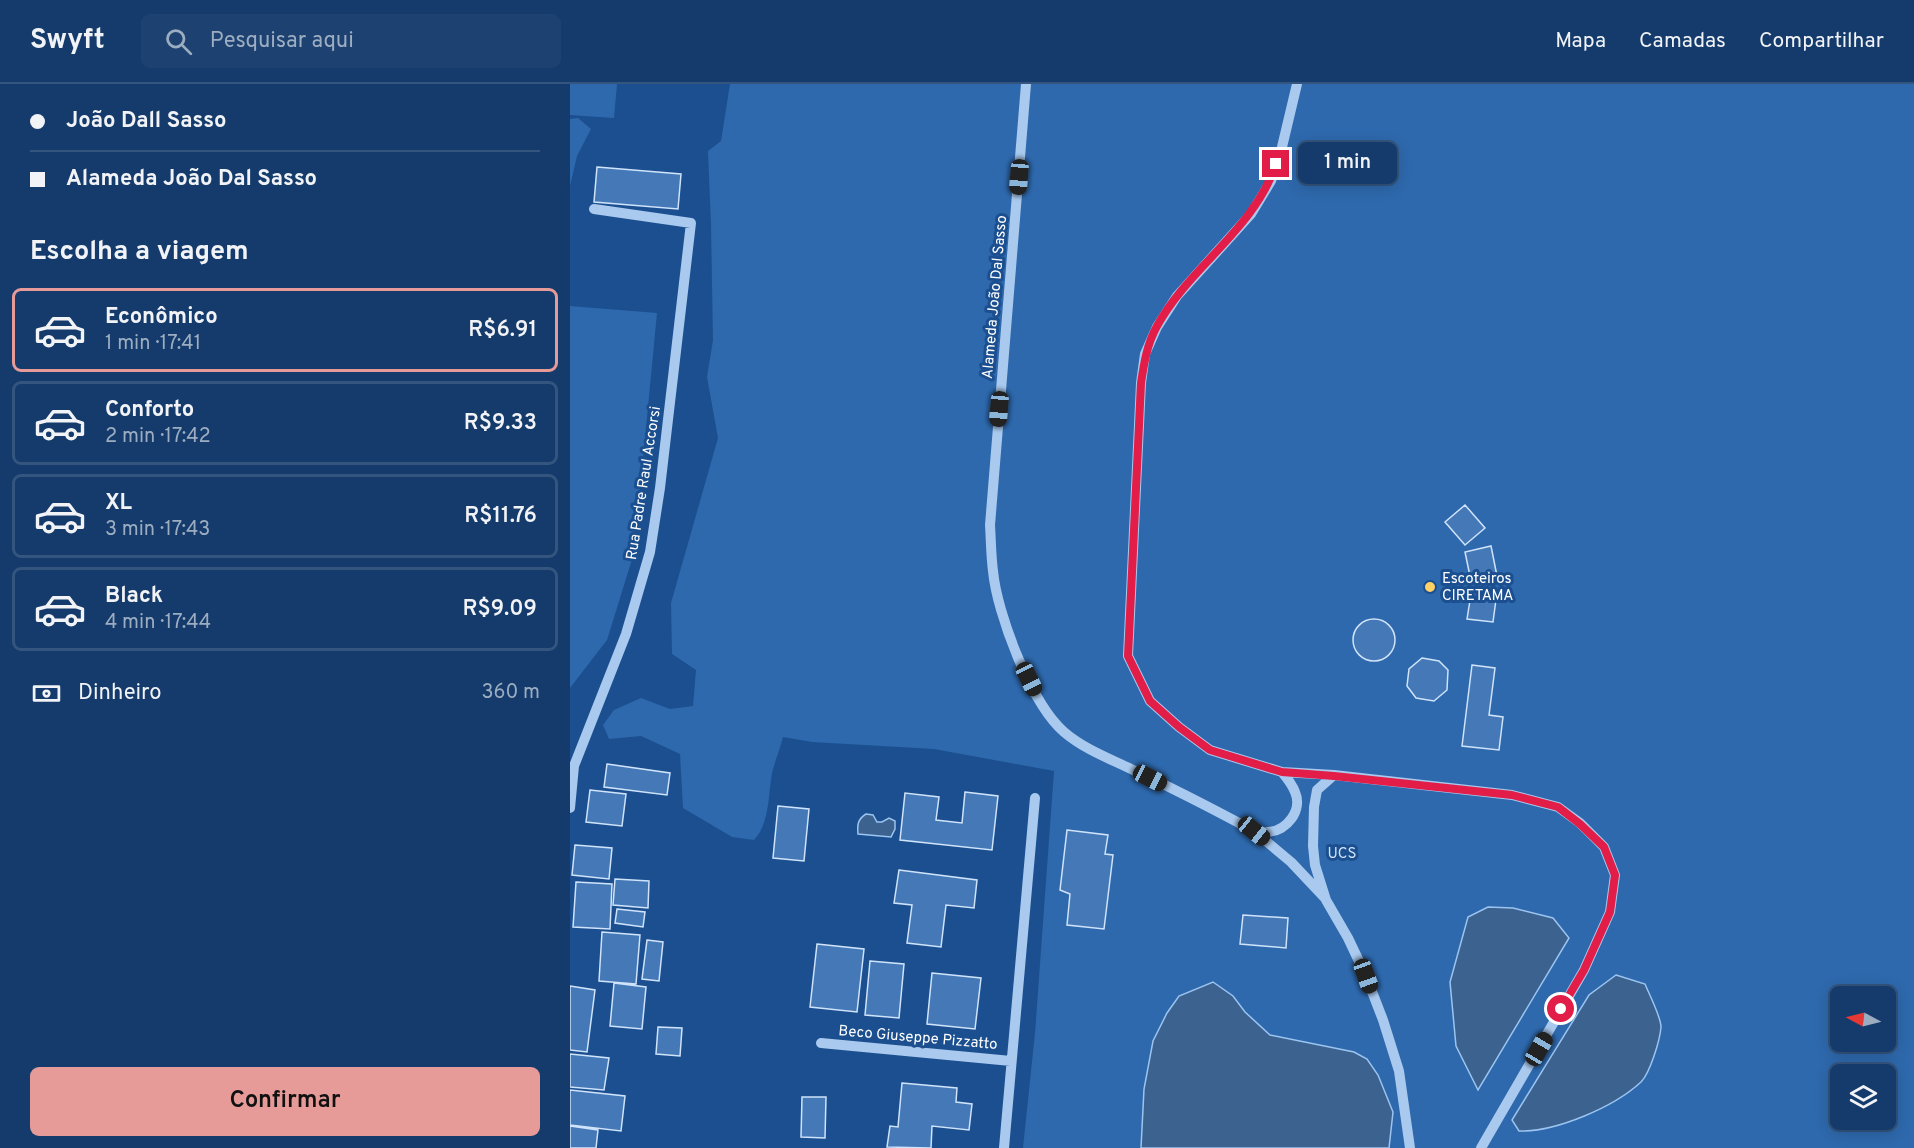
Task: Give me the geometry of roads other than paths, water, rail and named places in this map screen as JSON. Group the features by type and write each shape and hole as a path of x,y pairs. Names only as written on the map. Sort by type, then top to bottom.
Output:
{"street":[{"name":"Alameda João Dal Sasso","path":"1026,84 990,525 993,572 1001,613 1019,659 1039,700 1062,730 1090,750 1254,831 1291,862 1326,900"},
{"path":"1297,84 1282,147 1271,181 1251,214 1177,296 1157,327 1145,354 1141,383 1128,656 1150,701 1210,750 1282,772 1512,795 1558,807 1604,847 1615,875 1610,912 1584,970 1481,1148"},
{"name":"Rua Padre Raul Accorsi","path":"570,808 572,766 626,634 650,552 660,488 691,223 594,209"},
{"path":"1254,831 1269,832 1281,827 1294,816 1298,805 1296,794 1282,772"},
{"path":"1334,776 1317,790 1314,807 1315,866 1326,900 1348,938 1383,1020 1399,1071 1410,1148"},
{"path":"1004,1148 1035,798"},
{"name":"Beco Giuseppe Pizzatto","path":"821,1043 1011,1061"}],"place":[{"name":"Escoteiros CIRETAMA","path":"1430,587"}],"park label":[{"name":"UCS","path":"1342,853"}]}
